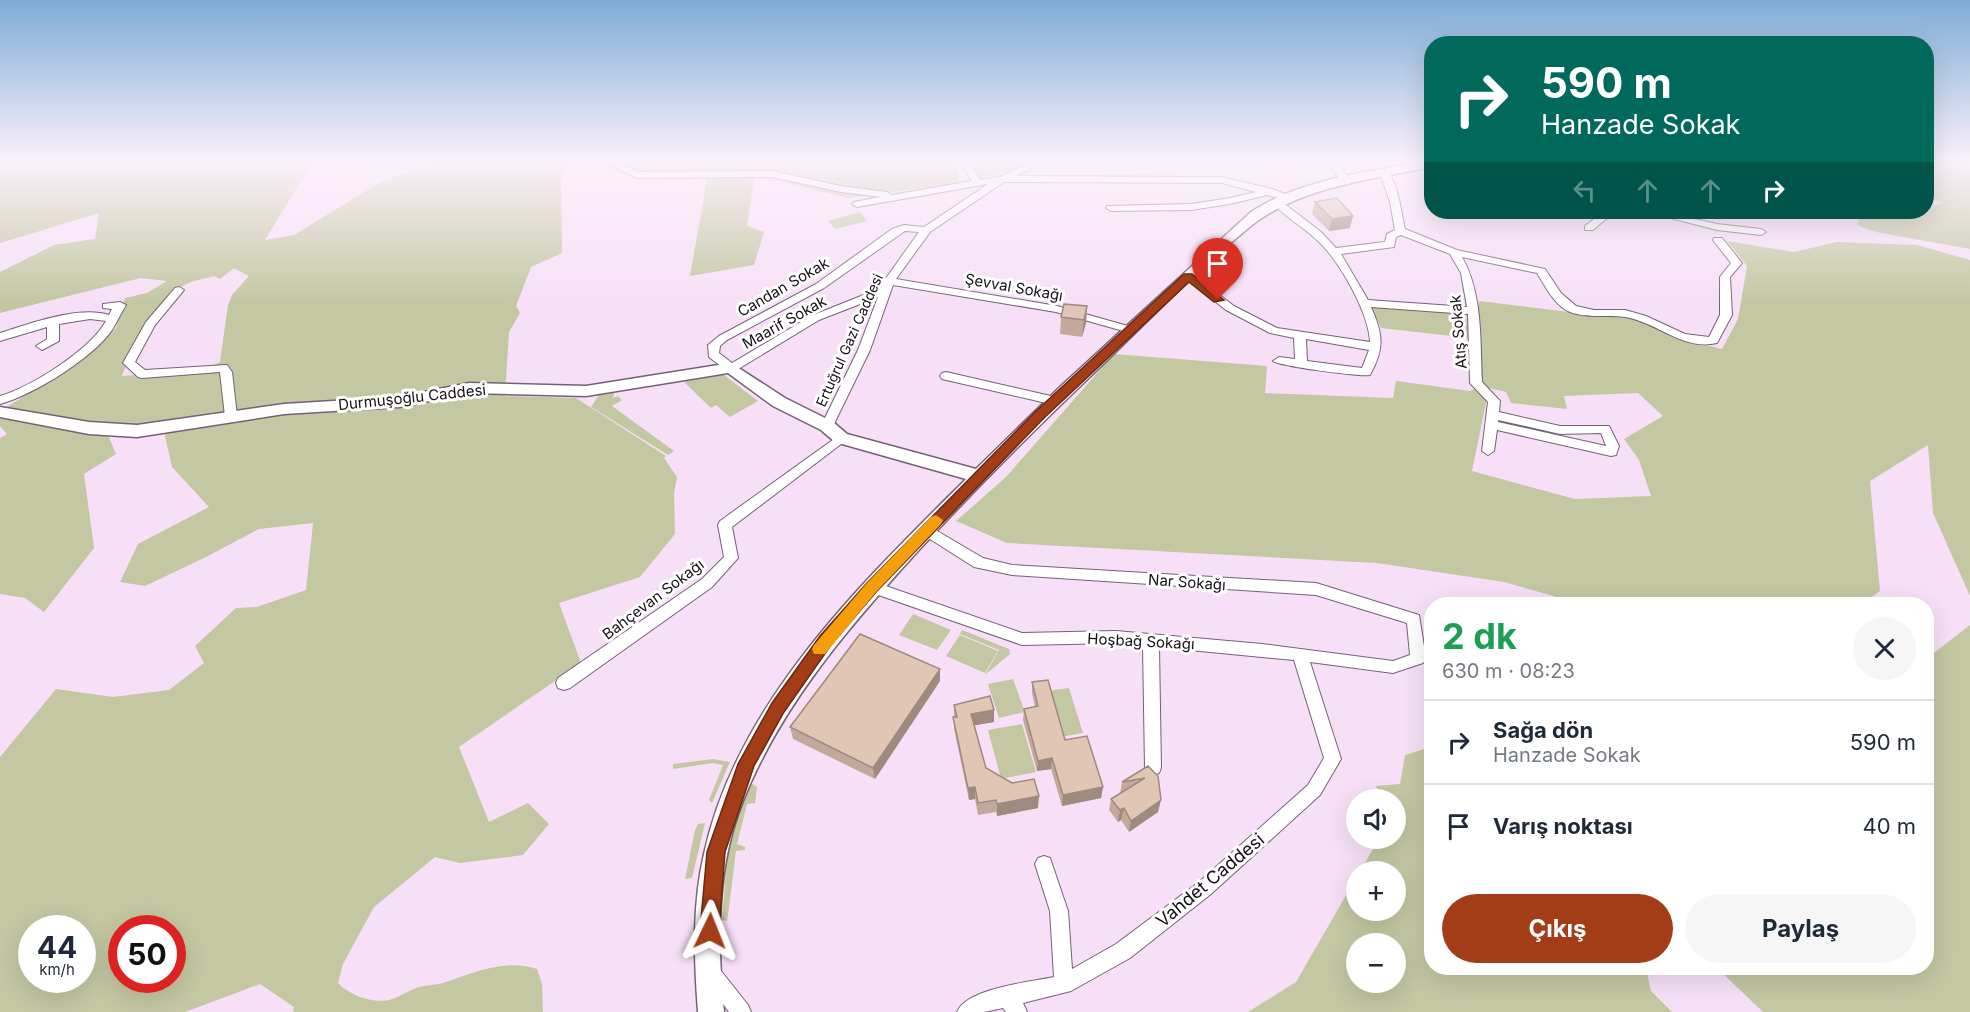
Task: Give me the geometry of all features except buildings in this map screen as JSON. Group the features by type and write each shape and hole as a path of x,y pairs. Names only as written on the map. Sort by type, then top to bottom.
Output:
{"main road":[{"path":"711,1012 708,970 711,893 716,852 747,764 778,707 826,640 872,587 979,476 1188,276 1267,208"},
{"path":"731,368 779,402 827,426 841,438 979,476"},
{"name":"Durmuşoğlu Caddesi","path":"0,412 89,428 137,431 284,409 399,402 469,388 586,391 731,368"}],"street":[{"name":"Ertuğrul Gazi Caddesi","path":"827,426 864,350 888,285 926,230 958,208"},
{"path":"1122,208 1171,208"},
{"path":"1279,361 1366,372 1377,337 1371,315 1333,252 1290,208"},
{"path":"1394,208 1400,231"},
{"path":"1589,228 1600,219"},
{"path":"1682,219 1717,227 1761,232"},
{"name":"Candan Sokak","path":"731,368 713,354 712,350 718,342 820,286 896,231 911,228 926,230"},
{"path":"1333,252 1390,245 1391,236 1400,231"},
{"path":"1400,231 1454,252 1541,271 1557,294 1572,309 1594,313 1625,313 1642,318 1682,337 1713,341 1726,315 1725,277 1737,263 1718,240"},
{"name":"Atış Sokak","path":"1454,252 1466,273 1473,311 1476,382 1494,401 1488,451"},
{"path":"1188,276 1230,308 1274,331 1376,346"},
{"name":"Şevval Sokağı","path":"888,285 1057,309 1131,330"},
{"name":"Maarif Sokak","path":"731,368 815,318 888,285"},
{"path":"179,290 150,324 129,363 142,374 223,368 226,372 231,416"},
{"path":"1363,303 1473,311"},
{"path":"4,398 66,361 88,343 104,334 120,305 107,306"},
{"path":"0,334 53,323 70,316 103,316 112,320"},
{"path":"42,346 53,341 53,323"},
{"path":"1300,335 1300,364"},
{"path":"946,376 1055,401"},
{"path":"1492,421 1560,430 1605,429 1613,448 1611,452 1492,421"},
{"name":"Bahçevan Sokağı","path":"564,683 707,583 731,558 725,525 841,438"},
{"name":"Nar Sokağı","path":"927,530 979,563 1012,570 1316,590 1414,619 1418,659"},
{"name":"Hoşbağ Sokağı","path":"872,587 1022,639 1116,637 1300,655 1393,667 1418,659"},
{"path":"1151,640 1153,768"},
{"name":"Vahdet Caddesi","path":"967,1012 980,1003 1012,1004 1064,984 1123,951 1205,888 1314,790 1334,759 1300,655"},
{"path":"1044,864 1059,911 1064,984"},
{"path":"708,970 741,1012"}],"green space":[{"path":"0,208 284,208 265,240 294,235 338,208 561,208 562,253 531,267 516,306 520,313 509,332 505,396 576,398 666,456 664,458 677,477 674,493 675,534 640,577 559,603 581,663 459,747 489,822 528,803 549,824 523,855 460,863 435,857 374,907 343,964 338,983 362,998 383,1001 419,987 443,983 489,968 525,966 537,969 542,984 543,1012 293,1012 294,1007 260,984 185,1012 0,1012 0,757 56,689 113,697 169,690 204,663 195,646 236,608 257,607 306,590 313,523 259,529 145,586 120,582 138,544 209,507 172,467 164,431 108,435 116,454 84,474 94,548 44,612 25,598 0,594 0,438 7,434 0,426 0,407 5,408 69,369 116,328 125,298 147,293 167,281 141,278 0,313 0,272 54,245 95,239 99,213 0,243","holes":["234,268 249,276 232,295 228,305 220,362 199,371 122,376 146,324 174,292 192,281 214,276 220,279"]},
{"path":"702,208 750,208 747,226 764,232 754,265 690,276"},
{"path":"1934,208 1970,208 1970,249 1876,232 1857,225 1859,219 1934,219"},
{"path":"860,212 867,221 835,229 828,221"},
{"path":"1727,241 1794,252 1837,242 1917,245 1970,260 1970,596 1933,513 1928,445 1870,481 1880,591 1872,597 1556,597 1504,582 1377,563 1007,543 956,521 1006,477 1114,354 1267,366 1265,393 1393,398 1396,381 1470,391 1479,386 1479,301 1577,313 1628,316 1683,339 1722,349 1738,319 1747,266","holes":["1489,388 1506,392 1511,403 1567,409 1564,396 1638,393 1663,416 1624,439 1639,460 1651,496 1575,499 1472,471"]},
{"path":"1371,306 1463,314 1466,316 1469,338 1381,328"},
{"path":"724,375 758,401 730,417 716,405 711,408 684,382"},
{"path":"614,393 613,398 618,396 622,400 612,406 674,451 668,455 591,407 599,395"},
{"path":"913,614 951,630 937,650 899,635"},
{"path":"1970,625 1970,1012 1763,1012 1724,975 1934,975 1934,653"},
{"path":"962,630 1009,649 1010,654 985,675 999,650 960,634"},
{"path":"960,635 998,651 985,673 946,656"},
{"path":"1013,679 1025,712 999,718 988,684"},
{"path":"1069,688 1083,733 1060,737 1047,691"},
{"path":"1022,724 1036,772 1001,779 988,730"},
{"path":"1424,749 1424,975 1648,975 1651,991 1672,1012 1248,1012 1296,982 1346,895 1346,921 1406,921 1406,861 1366,861 1373,849 1406,849 1406,789 1378,789 1376,786 1400,784 1405,755"},
{"path":"713,759 730,762 712,803 709,800 723,765 713,763 673,769 673,764"},
{"path":"751,783 757,787 755,803 747,804 737,844 745,847 745,850 736,851 727,921 722,920 727,858 746,787"},
{"path":"705,823 692,878 685,879 695,830 698,824"}],"slow traffic":[{"path":"819,649 872,587 936,520"}],"route":[{"path":"710,931 711,893 716,852 747,764 778,707 826,640 872,587 1039,415 1188,276 1218,300"}]}
